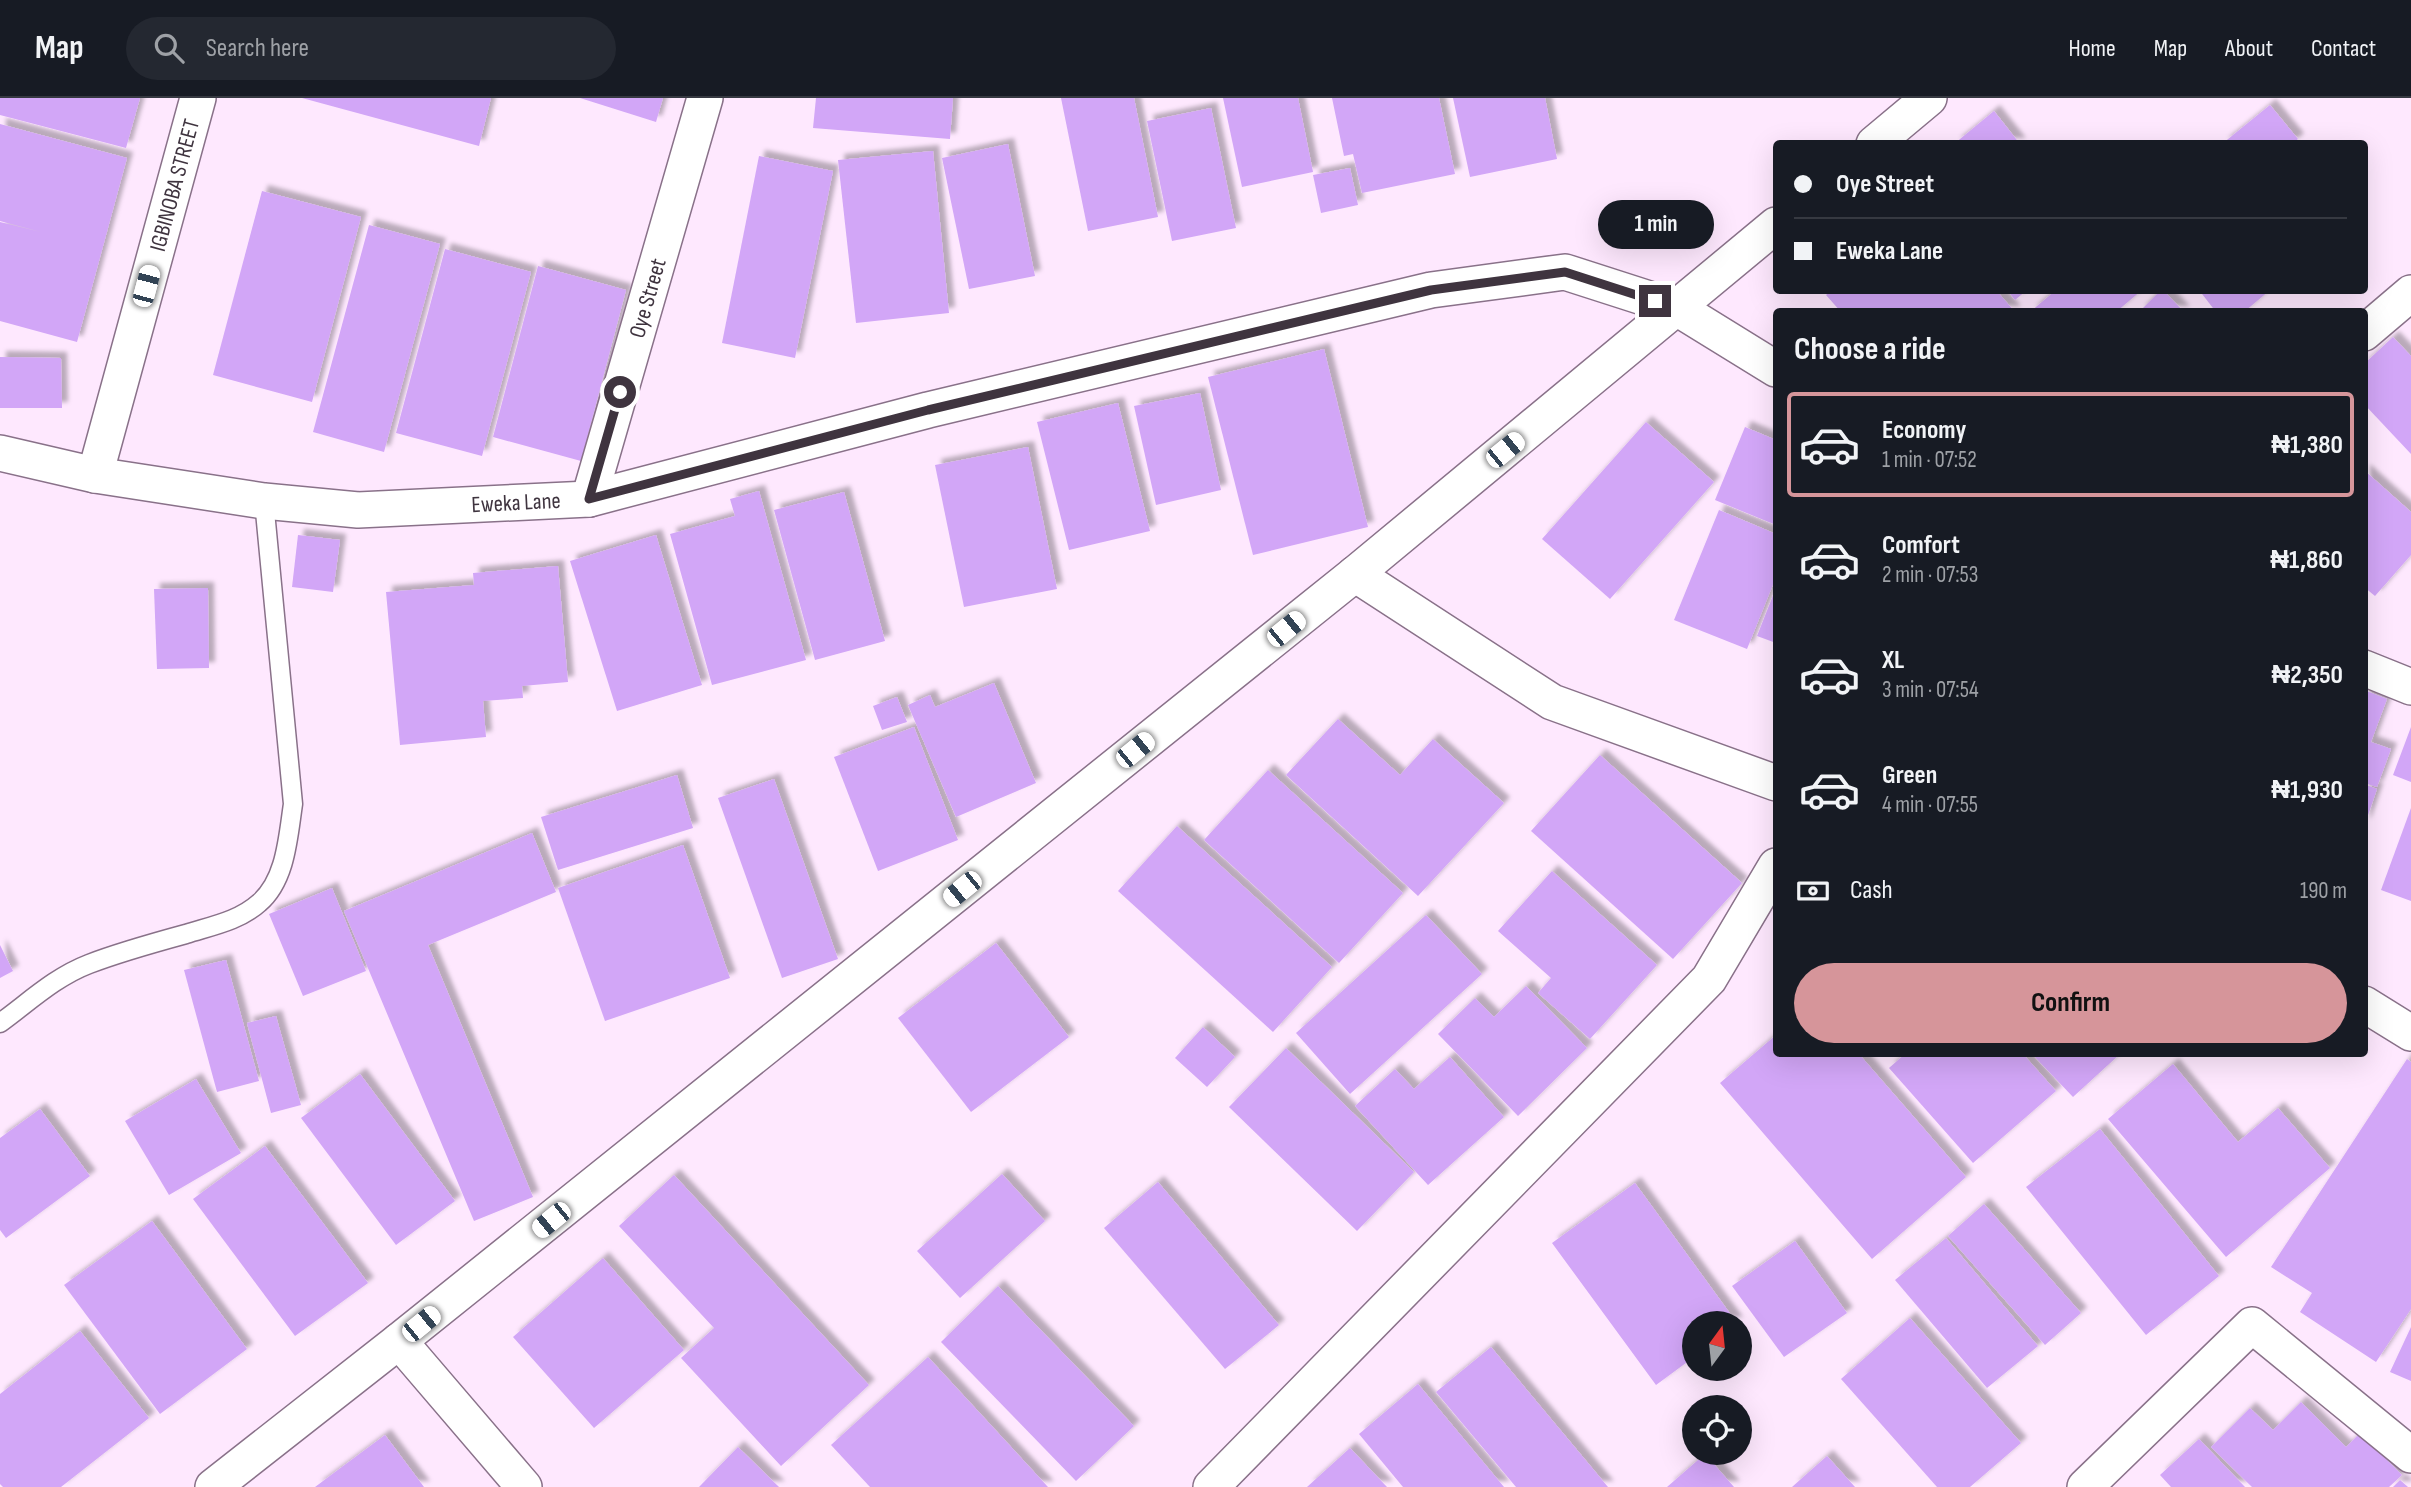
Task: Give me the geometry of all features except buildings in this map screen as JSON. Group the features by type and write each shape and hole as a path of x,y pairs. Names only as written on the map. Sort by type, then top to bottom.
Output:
{"street":[{"name":"IGBINOBA STREET","path":"94,475 198,98"},
{"name":"Oye Street","path":"589,499 705,98"},
{"path":"1879,140 1929,98"},
{"path":"213,1487 399,1341 1355,574 1773,228"},
{"name":"Eweka Lane","path":"0,453 94,475 264,501 358,510 589,499 928,410 1431,290 1565,272 1677,308 1773,367"},
{"path":"2368,330 2411,293"},
{"path":"1355,574 1552,702 1773,782"},
{"path":"2368,670 2411,687"},
{"path":"1211,1487 1709,978 1773,871"},
{"path":"2368,1006 2411,1033"},
{"path":"2085,1487 2252,1325 2411,1455"},
{"path":"399,1341 524,1487"}],"lane":[{"path":"0,1023 50,984 86,965 233,920 261,903 278,877 286,850 293,804 264,501"}],"route":[{"path":"620,392 589,499 928,410 1431,290 1565,272 1655,301"}]}
